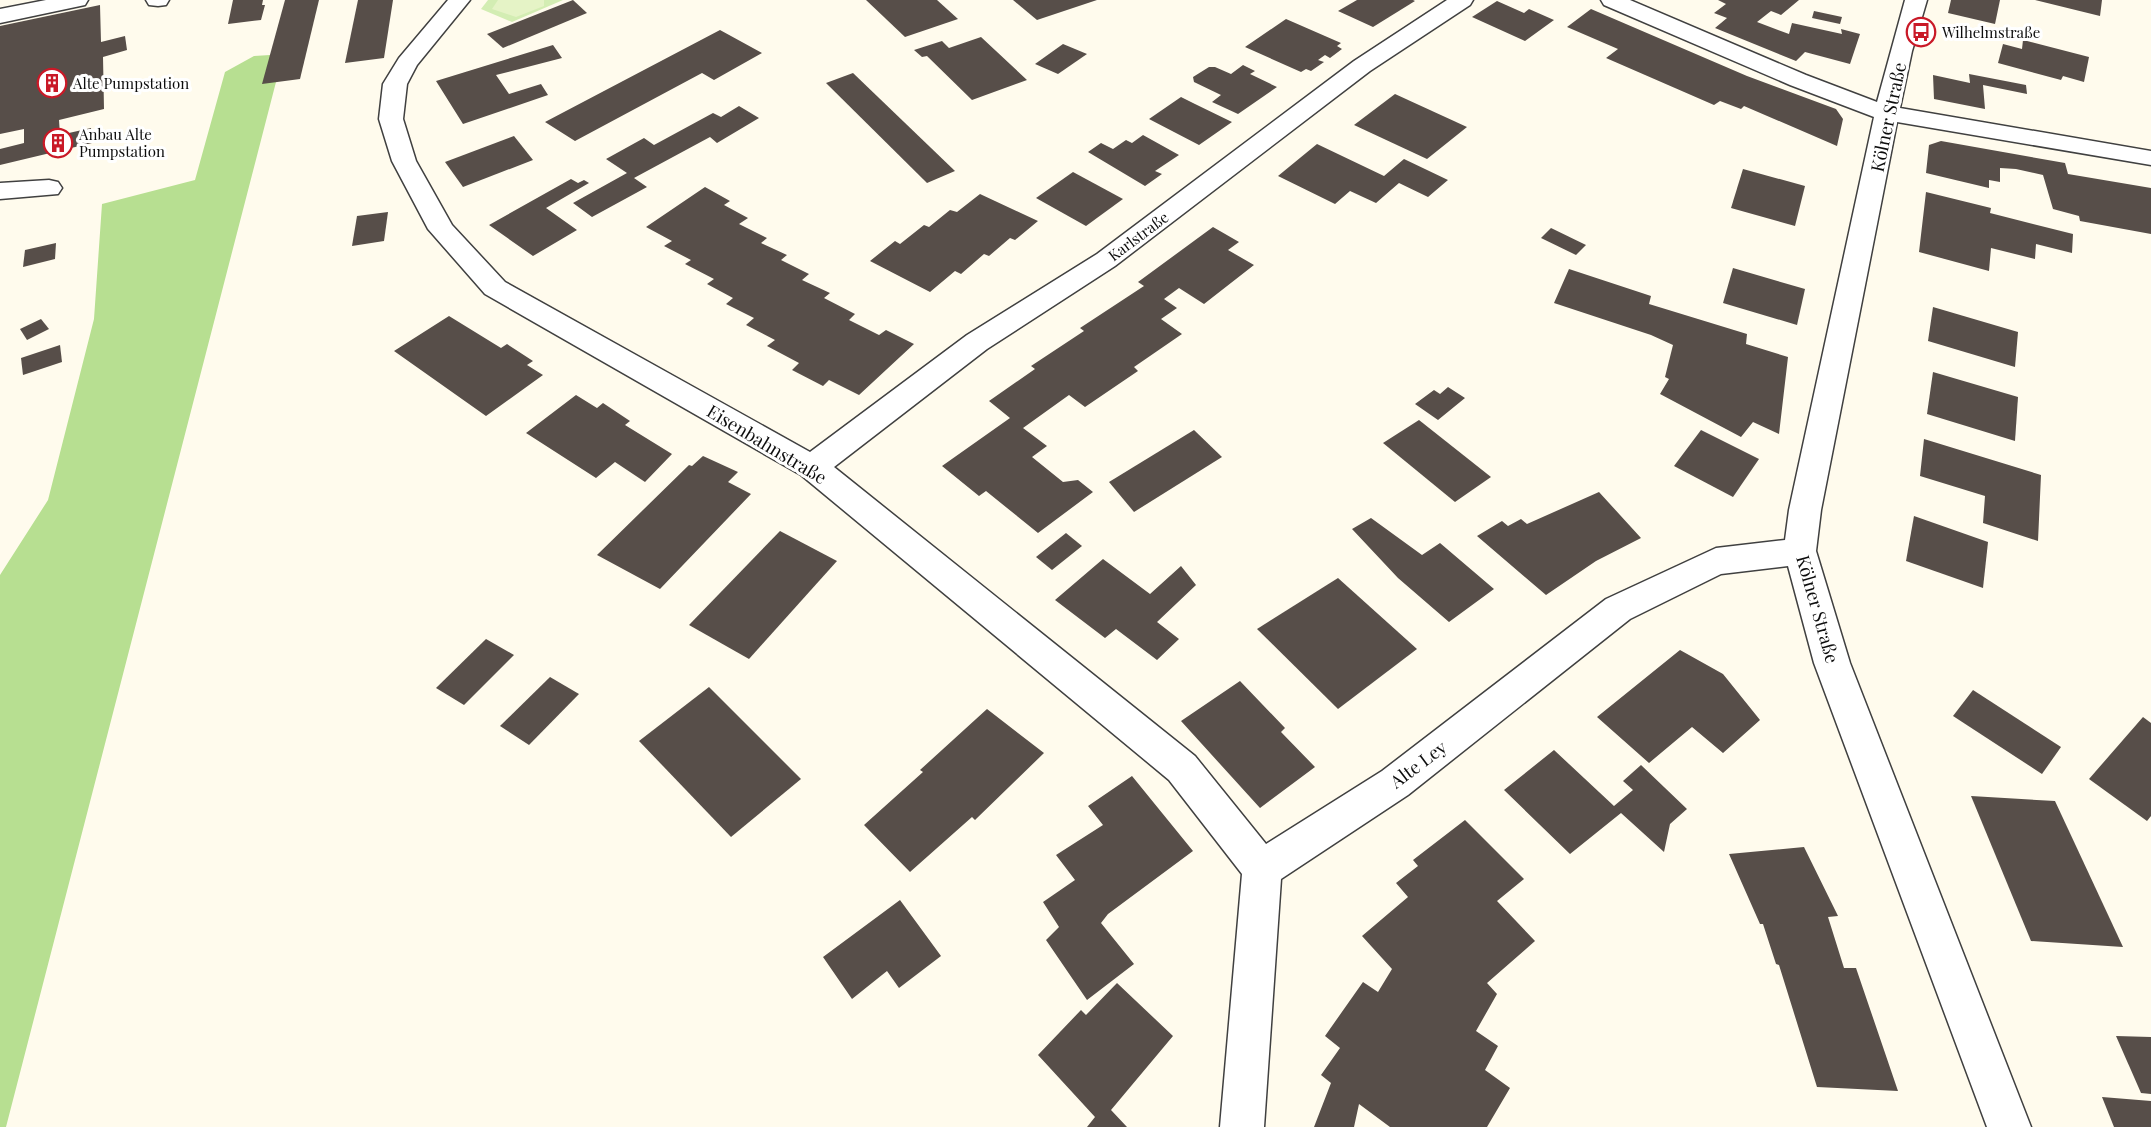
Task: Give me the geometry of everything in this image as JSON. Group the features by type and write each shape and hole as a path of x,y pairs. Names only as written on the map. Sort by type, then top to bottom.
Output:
{"street":[{"path":"0,16 77,0"},
{"name":"Eisenbahnstraße","path":"459,0 407,63 395,84 391,119 404,161 441,229 495,288 812,467 1182,768 1262,869"},
{"name":"Karlstraße","path":"812,467 977,342 1106,260 1362,66 1462,0"},
{"path":"1612,0 1798,80 1887,113 2151,158"},
{"name":"Kölner Straße","path":"1916,0 1906,29 1887,113 1808,498 1800,551 1832,663 2009,1127"},
{"path":"0,191 49,188"},
{"name":"Alte Ley","path":"1262,869 1395,783 1618,609 1716,561 1800,551"},
{"path":"1242,1127 1262,869"}],"green space":[{"path":"488,0 563,0 512,22 481,9"},
{"path":"498,0 544,0 544,6 516,17 492,9"},
{"path":"270,55 276,82 6,1127 0,1127 0,575 48,500 94,319 102,204 195,180 225,72 254,56"}],"building":[{"path":"233,0 263,0 262,5 265,5 261,20 228,24"},
{"path":"285,0 319,0 300,79 262,84"},
{"path":"358,0 393,0 384,58 345,63"},
{"path":"573,0 587,13 503,48 487,34"},
{"path":"866,0 937,0 958,19 905,37"},
{"path":"1013,0 1097,0 1037,20"},
{"path":"1357,0 1415,1 1373,27 1338,11"},
{"path":"1718,0 1799,0 1781,15 1771,11 1757,22 1789,34 1792,23 1842,34 1841,29 1860,34 1850,64 1805,52 1796,61 1715,28 1727,18 1714,13 1726,4"},
{"path":"1951,0 2000,0 1995,24 1948,13"},
{"path":"2035,0 2102,0 2100,16"},
{"path":"1497,1 1524,13 1529,9 1554,20 1525,41 1472,17"},
{"name":"Alte Pumpstation","path":"100,5 101,42 125,36 127,50 103,57 104,109 59,120 60,135 91,128 92,143 0,165 0,149 24,143 24,129 0,134 0,26"},
{"path":"1591,9 1747,76 1836,109 1843,119 1837,146 1744,106 1741,109 1720,101 1714,105 1606,58 1618,49 1567,27"},
{"path":"1814,11 1842,17 1840,24 1812,18"},
{"path":"1286,19 1341,43 1337,46 1342,49 1330,58 1325,55 1318,60 1324,62 1311,71 1306,69 1301,72 1245,47"},
{"path":"720,30 762,53 714,80 702,73 575,141 545,122"},
{"path":"981,37 1027,80 972,100 927,56 922,57 914,50 942,41 949,48"},
{"path":"2023,40 2089,57 2084,82 2063,76 2061,80 1998,63 2003,44 2022,49"},
{"path":"1063,44 1087,54 1058,74 1035,64"},
{"path":"553,45 562,58 496,75 509,94 541,84 548,95 463,124 436,81"},
{"path":"1243,65 1255,71 1250,74 1277,87 1238,114 1212,102 1221,95 1194,82 1193,77 1209,67 1215,67 1231,74"},
{"path":"853,73 955,171 927,183 826,83"},
{"path":"1969,74 2026,85 2027,94 1983,85 1985,109 1934,99 1933,75 1970,83"},
{"path":"1395,94 1467,127 1427,159 1354,125"},
{"path":"1181,97 1232,122 1199,145 1149,119"},
{"path":"739,106 759,118 717,143 710,137 634,178 647,187 592,217 573,203 627,173 606,159 644,138 654,145 713,113 721,117"},
{"path":"1143,135 1179,155 1155,171 1162,174 1145,186 1088,152 1101,143 1113,149 1126,140 1132,143"},
{"path":"514,136 533,160 463,187 445,162"},
{"path":"1941,141 2065,163 2068,174 2151,188 2151,234 2080,221 2079,216 2053,209 2043,175 2000,168 2000,182 1989,180 1989,188 1926,173 1929,145"},
{"path":"1317,144 1384,176 1404,159 1448,180 1428,197 1399,183 1376,203 1350,191 1335,204 1278,176"},
{"path":"1743,169 1805,186 1795,226 1731,208"},
{"path":"1073,172 1123,199 1086,226 1036,198"},
{"path":"571,179 578,183 584,180 589,183 546,208 577,230 533,256 489,225"},
{"path":"705,187 730,201 724,205 748,218 739,224 767,238 761,243 787,255 781,260 809,274 802,280 830,293 824,298 855,314 849,320 879,335 886,330 914,344 859,395 829,380 823,386 792,370 799,363 767,346 775,340 746,325 754,318 726,304 733,298 707,284 714,279 685,264 691,260 664,246 672,241 646,227"},
{"path":"1926,192 1991,208 1990,213 2073,234 2072,253 2036,244 2035,259 1991,248 1989,271 1919,252"},
{"path":"980,194 1038,221 1015,240 1010,238 989,256 984,254 961,274 955,271 930,292 870,261 895,241 900,244 924,225 929,227 950,210 957,212"},
{"path":"388,212 384,241 352,246 357,216"},
{"path":"1213,227 1239,242 1228,250 1254,265 1204,304 1179,288 1164,299 1177,308 1161,319 1182,334 1134,367 1138,371 1085,407 1069,395 1023,428 1047,446 1032,457 1063,482 1078,480 1093,492 1038,533 986,491 979,496 942,466 1010,418 989,401 1035,369 1031,366 1084,331 1080,328 1144,286 1138,282"},
{"path":"1551,228 1586,245 1576,255 1541,238"},
{"path":"56,243 55,259 23,267 25,250"},
{"path":"1733,268 1805,289 1797,325 1723,303"},
{"path":"1569,269 1651,296 1649,304 1747,334 1746,344 1788,357 1779,434 1753,422 1741,437 1660,394 1669,379 1665,377 1673,345 1651,335 1554,303"},
{"path":"1933,307 2018,332 2015,367 1928,341"},
{"path":"449,316 501,348 507,344 533,361 527,365 543,375 486,416 394,351"},
{"path":"41,319 49,329 27,340 20,329"},
{"path":"60,345 62,362 23,375 21,358"},
{"path":"1933,372 2018,397 2015,441 1927,414"},
{"path":"1448,387 1465,398 1438,420 1415,404 1434,390 1440,394"},
{"path":"576,395 597,408 603,403 630,421 625,425 672,454 645,482 615,462 596,478 526,433"},
{"path":"1419,420 1491,477 1455,502 1383,443"},
{"path":"1194,430 1222,457 1134,512 1109,482"},
{"path":"1701,430 1759,459 1733,497 1674,466"},
{"path":"1924,439 2041,475 2038,541 1983,523 1985,496 1920,476"},
{"path":"703,456 738,472 728,482 751,494 660,589 597,555 689,465 692,466"},
{"path":"1599,492 1641,538 1596,561 1546,595 1477,536 1502,521 1508,526 1521,519 1527,524"},
{"path":"1914,516 1988,542 1983,588 1906,561"},
{"path":"1371,518 1422,555 1440,543 1494,589 1449,622 1398,578 1352,529"},
{"path":"780,531 837,561 749,659 689,625"},
{"path":"1066,533 1082,546 1052,570 1036,557"},
{"path":"1103,559 1150,594 1181,566 1196,585 1157,622 1179,639 1157,660 1116,629 1105,638 1055,600"},
{"path":"1338,578 1417,649 1338,709 1257,629"},
{"path":"486,639 514,655 464,705 436,688"},
{"path":"1680,650 1723,674 1760,720 1723,753 1692,727 1649,763 1597,717"},
{"path":"550,677 579,694 529,745 500,726"},
{"path":"1240,681 1285,728 1281,732 1315,767 1260,808 1181,721"},
{"path":"709,687 801,779 731,837 639,741"},
{"path":"1973,690 2061,747 2042,774 1953,716"},
{"path":"987,709 1044,753 975,820 972,817 910,872 864,825 923,772 920,770"},
{"path":"2143,717 2151,723 2151,816 2147,821 2089,779"},
{"path":"1554,750 1614,806 1633,790 1623,781 1641,765 1687,809 1670,824 1664,852 1621,813 1570,854 1504,790"},
{"path":"1132,776 1193,851 1108,914 1101,923 1134,964 1087,1000 1046,940 1059,927 1043,902 1075,880 1056,855 1103,825 1088,806"},
{"path":"1971,796 2055,801 2123,947 2031,941"},
{"path":"1465,820 1524,879 1497,901 1535,941 1487,983 1497,994 1476,1031 1498,1046 1485,1070 1510,1088 1487,1127 1390,1127 1359,1104 1354,1127 1314,1127 1331,1083 1321,1075 1340,1048 1325,1036 1363,982 1378,992 1392,969 1362,936 1408,897 1396,883 1418,866 1413,860"},
{"path":"1804,847 1838,916 1828,917 1844,968 1856,968 1898,1091 1817,1087 1779,965 1776,964 1763,924 1760,924 1729,854"},
{"path":"900,900 941,956 899,988 887,971 852,999 823,957"},
{"path":"1117,983 1173,1036 1111,1110 1127,1127 1087,1127 1095,1117 1038,1055 1081,1010 1086,1015"},
{"path":"2116,1036 2151,1037 2151,1094 2141,1093"},
{"path":"2102,1097 2151,1101 2151,1127 2114,1127"}],"place":[{"name":"Wilhelmstraße","path":"1921,32"},
{"name":"Alte Pumpstation","path":"52,83"},
{"name":"Anbau Alte Pumpstation","path":"58,143"}]}
